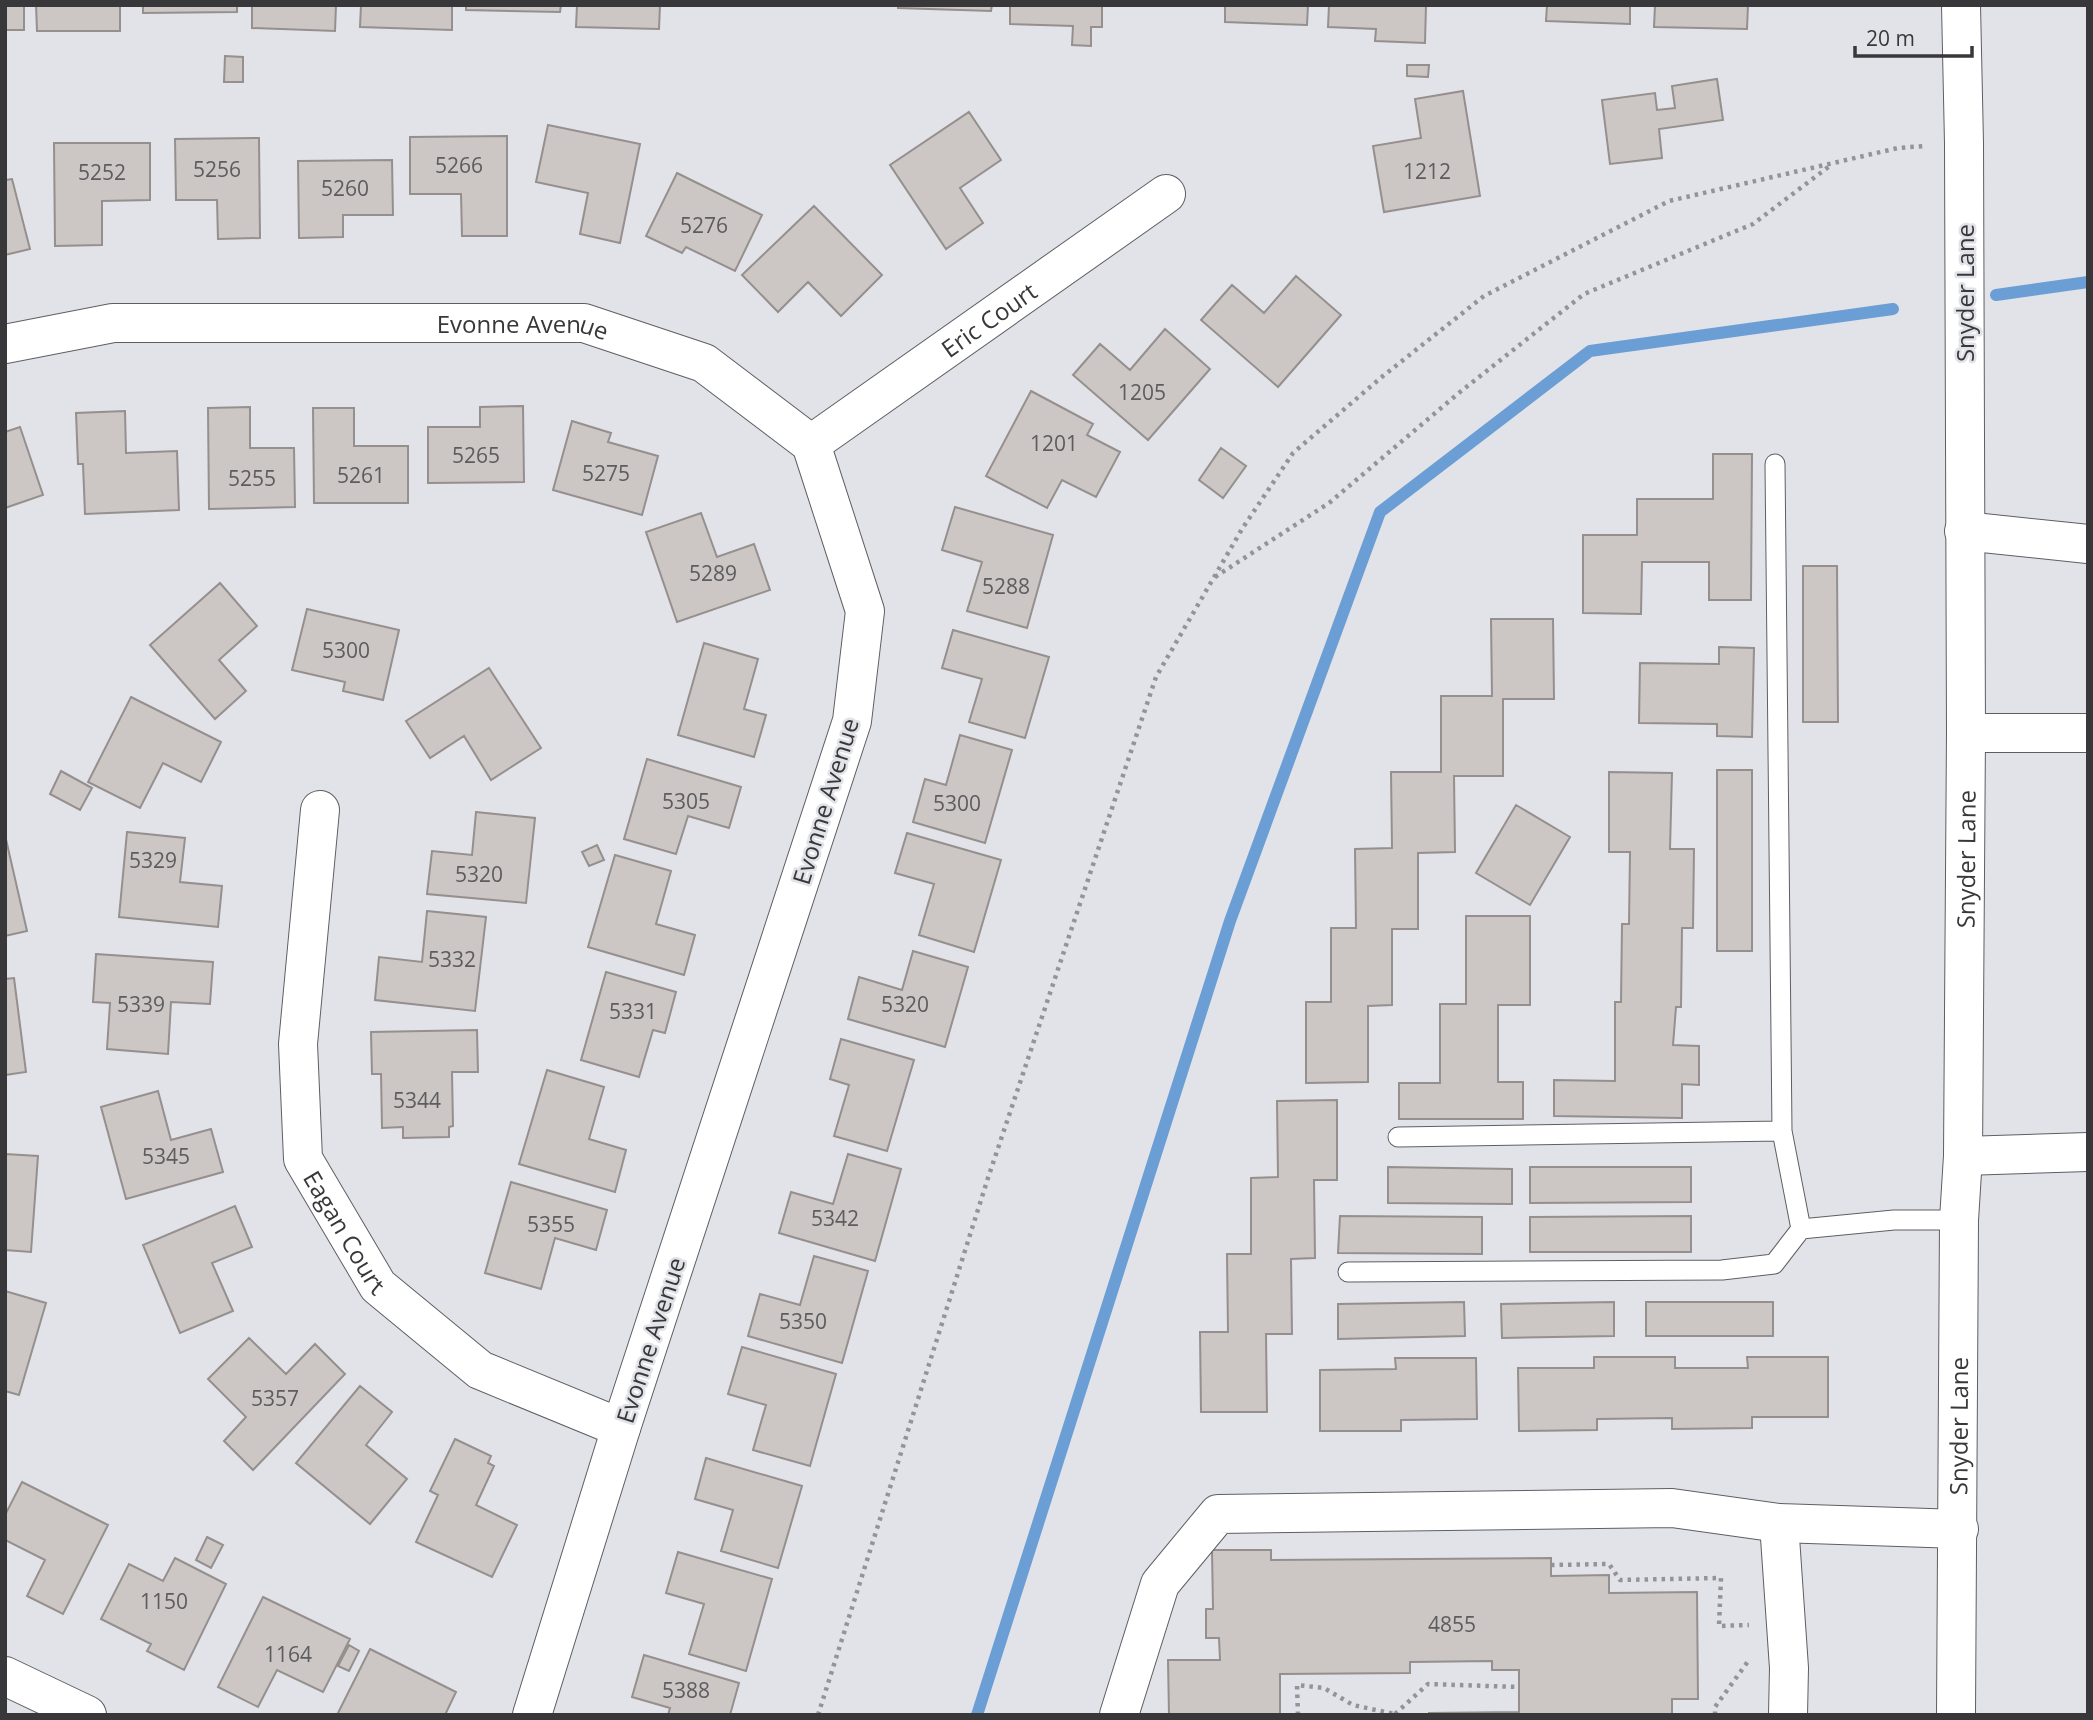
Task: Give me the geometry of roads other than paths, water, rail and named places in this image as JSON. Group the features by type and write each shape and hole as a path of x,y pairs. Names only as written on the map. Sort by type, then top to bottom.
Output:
{"street":[{"name":"Snyder Lane","path":"1956,1715 1966,733 1961,5"},
{"name":"Eric Court","path":"810,444 1166,194"},
{"name":"Evonne Avenue","path":"5,344 113,323 584,323 704,363 810,444 865,611 852,721 621,1428 532,1715"},
{"path":"1964,531 2088,544"},
{"path":"1966,733 2088,733"},
{"name":"Eagan Court","path":"320,810 298,1044 303,1159 378,1286 480,1370 621,1428"},
{"path":"1963,1156 2088,1152"},
{"path":"1119,1715 1160,1584 1218,1514 1672,1508 1779,1523 1959,1529"},
{"path":"1779,1523 1788,1668 1788,1715"},
{"path":"5,1676 87,1715"}],"lane":[{"path":"1775,464 1782,1131 1801,1230"},
{"path":"1398,1136 1782,1131"},
{"path":"1348,1272 1722,1270 1774,1264 1801,1230 1894,1220 1959,1220"}],"waterway":[{"path":"1996,295 2088,282"},
{"path":"977,1715 1230,921 1380,512 1590,351 1893,309"}]}
